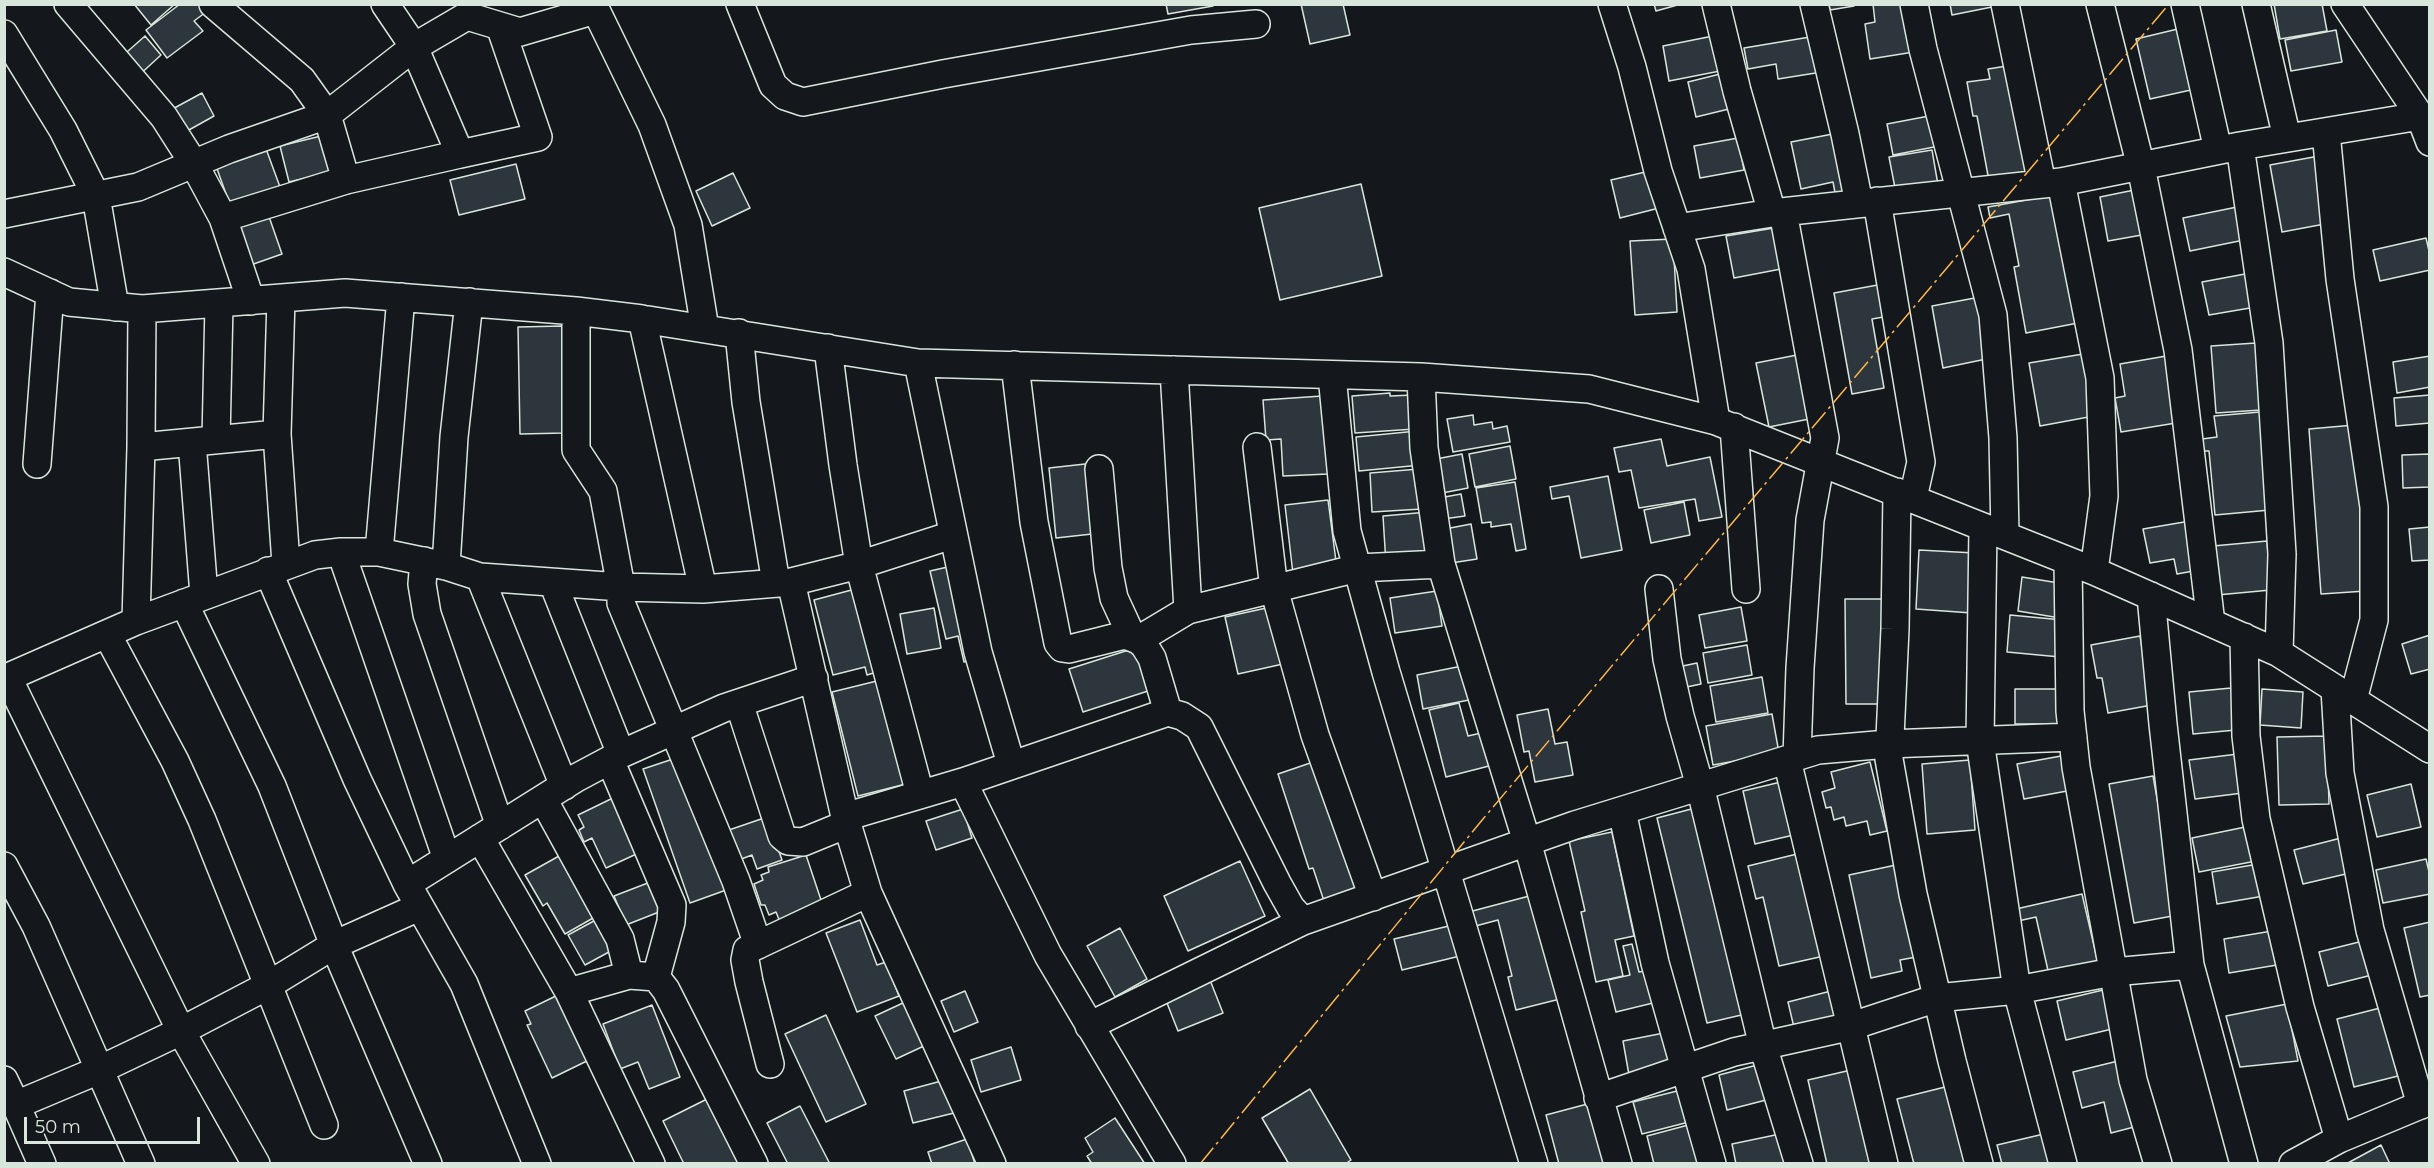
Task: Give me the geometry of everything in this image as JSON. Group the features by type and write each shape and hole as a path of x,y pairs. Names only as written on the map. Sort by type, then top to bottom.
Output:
{"street":[{"path":"68,4 164,117 194,164 223,218 251,302"},
{"path":"213,4 302,80 327,115 346,180"},
{"path":"384,4 414,47 460,154"},
{"path":"740,4 773,86 785,96 803,102 943,74 1181,32 1256,24"},
{"path":"1612,4 1632,67 1658,171 1691,269 1725,424 1746,589"},
{"path":"1716,4 1737,91 1778,212 1825,438 1819,460 1810,520 1792,758 1884,1164"},
{"path":"1814,4 1845,134 1868,202 1921,462 1905,495 1888,744 1913,894 1979,1164"},
{"path":"1914,4 1923,49 1993,315 2003,438 1994,531 1980,741 2017,990 2063,1164"},
{"path":"2005,4 2100,378 2104,496 2094,571"},
{"path":"2100,4 2141,167 2178,350 2211,623"},
{"path":"2185,4 2229,148 2269,343 2282,554 2279,653"},
{"path":"2256,4 2288,138"},
{"path":"2345,4 2420,116 2430,142"},
{"path":"4,214 138,186 229,149 327,115 414,47 471,10 500,26 520,32 594,7 652,125 688,225 705,329"},
{"path":"223,218 346,180 538,137 500,26"},
{"path":"4,34 63,129 96,196 115,306"},
{"path":"1677,228 1778,212 2051,183 2229,148 2420,116"},
{"path":"2299,1162 2339,1139 2425,1103 2370,930 2340,773 2344,694 2374,620 2374,507 2340,279 2326,132"},
{"path":"4,272 69,302 142,309 345,293 576,311 642,319 918,363 1421,377 1589,389 1725,424 2094,571 2279,653 2430,748"},
{"path":"37,464 50,293"},
{"path":"379,552 401,297"},
{"path":"281,299 277,434 277,568 357,779 413,895 464,984 537,1164"},
{"path":"469,302 454,437 435,564 422,584 427,614 490,832 651,1164"},
{"path":"219,304 204,441 194,599 272,786 334,945 428,1164"},
{"path":"136,621 142,309"},
{"path":"576,311 576,450 603,491 621,588 621,603 736,882 758,945"},
{"path":"642,319 704,589"},
{"path":"739,333 746,402 783,583 814,678 846,821 867,893 992,1164"},
{"path":"828,348 859,565 920,794"},
{"path":"918,363 978,652 1011,764"},
{"path":"1015,365 1034,522 1058,644 1062,648 1069,649 1125,635 1135,638 1144,645 1152,658 1167,712"},
{"path":"1174,370 1188,610"},
{"path":"1332,375 1347,531 1386,672 1534,1164"},
{"path":"1421,377 1424,448 1441,564 1527,842 1618,1164"},
{"path":"141,447 277,434"},
{"path":"1257,447 1274,589 1315,735 1373,897"},
{"path":"1100,469 1108,568 1114,598 1135,638"},
{"path":"256,1164 181,1031 6,679 136,621 315,555 340,552 379,552 435,564 480,578 621,588 704,589 783,583 859,565 952,535"},
{"path":"340,552 447,859"},
{"path":"2068,561 2070,711 2076,767 2133,1080 2158,1164"},
{"path":"1135,638 1188,610 1358,568 1441,564"},
{"path":"480,578 554,792 620,939 629,975"},
{"path":"553,583 615,757 672,905 656,977"},
{"path":"1659,589 1667,659 1763,1046 1799,1164"},
{"path":"2151,596 2190,965 2244,1164"},
{"path":"107,634 170,751 202,820 324,1125"},
{"path":"2244,637 2246,736 2256,819 2300,1007 2339,1139"},
{"path":"16,1122 99,1070 267,986 413,895 447,859 615,757 674,729 739,703 814,678"},
{"path":"739,703 782,836 788,841 803,842 846,821 920,794 963,782 1167,712 1182,717 1199,727 1277,883 1291,909 1303,921"},
{"path":"1089,1026 1303,921 1527,842 1818,750 1888,744 2073,737"},
{"path":"963,782 1048,955 1172,1164"},
{"path":"1622,811 1655,963 1712,1164"},
{"path":"4,866 36,926 141,1164"},
{"path":"770,1064 749,982 745,960 747,950 867,893"},
{"path":"1598,1098 1734,1052 1851,1026 1937,998 2017,990 2113,972 2190,965"},
{"path":"569,992 629,975 656,977 666,990 754,1164"},
{"path":"4,1080 16,1122 42,1164"}],"building":[{"path":"134,4 175,4 151,25"},
{"path":"180,4 201,4 206,12 194,21 203,31 167,58 146,30"},
{"path":"1166,4 1213,4 1213,6 1168,14"},
{"path":"1301,4 1343,4 1350,35 1310,44"},
{"path":"1654,4 1681,4 1656,11"},
{"path":"1829,4 1854,4 1854,6 1830,10"},
{"path":"1873,4 1907,4 1914,52 1870,59 1865,24 1875,22"},
{"path":"1950,4 1997,4 1997,6 1952,15"},
{"path":"2274,4 2322,4 2327,31 2280,39"},
{"path":"2186,27 2200,88 2150,99 2136,39"},
{"path":"2336,30 2342,62 2291,71 2285,40"},
{"path":"145,36 161,55 136,78 119,59"},
{"path":"1713,36 1720,71 1669,81 1663,46"},
{"path":"1816,36 1822,72 1778,79 1776,64 1748,69 1744,48"},
{"path":"2013,65 2031,174 1989,181 1977,116 1973,116 1967,82 1990,79 1988,69"},
{"path":"1724,73 1733,108 1696,117 1688,82"},
{"path":"202,93 214,116 180,135 167,112"},
{"path":"1929,116 1934,147 1893,155 1887,124"},
{"path":"1838,133 1851,200 1837,203 1833,182 1801,189 1791,142"},
{"path":"321,136 330,172 289,182 280,146"},
{"path":"1738,138 1744,170 1700,178 1694,146"},
{"path":"265,146 280,187 230,205 216,166"},
{"path":"1932,150 1938,185 1896,193 1889,157"},
{"path":"2319,156 2330,223 2282,232 2270,165"},
{"path":"516,164 525,199 459,215 450,180"},
{"path":"1654,170 1663,207 1620,218 1611,180"},
{"path":"733,173 750,208 712,226 696,191"},
{"path":"1361,184 1382,276 1280,300 1259,208"},
{"path":"2144,188 2153,233 2108,241 2100,197"},
{"path":"2054,195 2078,323 2026,333 2014,267 2019,266 2009,214 1990,218 1988,207"},
{"path":"2237,207 2244,240 2190,251 2183,218"},
{"path":"266,208 282,254 245,267 229,221"},
{"path":"1774,228 1781,269 1734,278 1726,236"},
{"path":"2426,238 2430,255 2430,270 2380,281 2373,250"},
{"path":"1673,239 1677,312 1635,315 1630,241"},
{"path":"2245,274 2250,308 2209,315 2202,282"},
{"path":"1883,284 1889,316 1872,319 1884,388 1852,394 1834,293"},
{"path":"1980,297 1991,358 1943,368 1932,306"},
{"path":"562,326 564,433 520,434 518,327"},
{"path":"2256,343 2261,410 2216,413 2211,346"},
{"path":"1802,354 1814,418 1769,427 1756,363"},
{"path":"2083,354 2094,416 2040,426 2029,363"},
{"path":"2172,355 2182,422 2121,432 2115,398 2125,396 2120,364"},
{"path":"2430,356 2430,387 2397,393 2393,362"},
{"path":"1390,393 1390,396 1413,395 1415,429 1355,433 1352,396"},
{"path":"2430,395 2430,423 2396,426 2394,398"},
{"path":"1322,396 1328,474 1283,476 1281,439 1266,440 1263,400"},
{"path":"2260,412 2270,510 2215,515 2209,451 2203,451 2202,439 2217,437 2214,416"},
{"path":"1473,415 1474,425 1492,422 1493,429 1507,426 1510,442 1453,452 1447,419"},
{"path":"2354,425 2366,591 2321,594 2309,429"},
{"path":"1417,431 1421,465 1359,471 1356,437"},
{"path":"1661,439 1667,466 1710,457 1722,517 1699,521 1695,499 1639,508 1631,470 1619,472 1614,448"},
{"path":"1510,446 1516,479 1475,487 1469,454"},
{"path":"1462,454 1468,488 1437,494 1431,460"},
{"path":"2430,454 2430,487 2403,488 2402,455"},
{"path":"1094,463 1101,533 1056,538 1049,468"},
{"path":"1419,469 1422,509 1372,512 1370,473"},
{"path":"1608,476 1622,550 1581,558 1569,496 1552,499 1550,487"},
{"path":"1515,482 1526,549 1516,551 1511,524 1491,527 1491,522 1482,523 1476,488"},
{"path":"1461,494 1465,516 1443,519 1439,498"},
{"path":"1328,500 1337,569 1293,574 1285,505"},
{"path":"1684,502 1690,535 1651,543 1644,510"},
{"path":"1428,512 1432,561 1386,564 1383,516"},
{"path":"2190,521 2199,570 2177,574 2174,559 2150,563 2143,529"},
{"path":"1471,524 1477,559 1451,563 1445,529"},
{"path":"2430,527 2430,560 2412,561 2409,529"},
{"path":"2267,541 2271,590 2217,595 2213,546"},
{"path":"1919,550 1975,553 1972,613 1916,609"},
{"path":"952,566 973,659 964,662 958,636 946,639 930,571"},
{"path":"2022,577 2065,584 2060,618 2018,611"},
{"path":"859,588 880,671 867,675 865,667 833,675 814,600"},
{"path":"1437,591 1442,626 1395,633 1390,598"},
{"path":"1845,599 1887,599 1888,704 1846,704"},
{"path":"1271,607 1283,664 1238,674 1225,617"},
{"path":"1741,607 1747,641 1705,648 1699,615"},
{"path":"934,608 941,648 907,654 900,614"},
{"path":"2010,615 2063,620 2060,657 2007,652"},
{"path":"2430,635 2430,669 2411,674 2402,644"},
{"path":"2140,636 2152,705 2108,713 2102,678 2097,678 2091,645"},
{"path":"1747,645 1752,675 1708,683 1703,653"},
{"path":"1135,648 1148,691 1083,712 1069,669"},
{"path":"1697,663 1701,684 1682,688 1678,667"},
{"path":"1467,665 1474,699 1423,709 1417,675"},
{"path":"1762,677 1768,713 1716,722 1710,686"},
{"path":"885,679 910,783 858,796 832,692"},
{"path":"2231,688 2236,730 2193,734 2189,692"},
{"path":"2015,689 2059,689 2059,724 2015,724"},
{"path":"2262,689 2303,692 2301,728 2260,725"},
{"path":"1459,703 1468,736 1481,733 1489,766 1446,777 1429,710"},
{"path":"1548,709 1555,744 1567,742 1573,775 1535,782 1529,751 1524,752 1517,715"},
{"path":"1772,714 1779,753 1713,765 1706,726"},
{"path":"2327,736 2329,804 2279,805 2277,737"},
{"path":"2238,754 2243,793 2195,799 2189,760"},
{"path":"682,756 729,889 690,903 643,769"},
{"path":"2061,756 2067,791 2024,799 2017,764"},
{"path":"1319,760 1363,891 1325,904 1313,868 1309,869 1278,774"},
{"path":"1970,760 1975,830 1927,834 1922,764"},
{"path":"1870,762 1887,831 1870,835 1867,821 1846,826 1844,817 1834,820 1831,807 1826,808 1822,792 1835,788 1831,772"},
{"path":"2153,776 2178,915 2134,923 2109,784"},
{"path":"1785,781 1798,834 1755,844 1743,791"},
{"path":"2411,784 2421,827 2377,837 2367,795"},
{"path":"617,796 643,851 606,868 592,838 584,842 579,830 584,827 578,815"},
{"path":"1699,807 1750,1013 1707,1023 1657,818"},
{"path":"963,809 972,838 936,850 926,821"},
{"path":"767,817 782,860 757,869 752,855 736,861 726,831"},
{"path":"2250,826 2256,861 2199,872 2192,838"},
{"path":"1612,832 1634,936 1615,940 1623,976 1596,982 1581,912 1585,911 1569,841"},
{"path":"2341,838 2350,873 2303,884 2294,850"},
{"path":"568,851 602,913 565,934 547,903 543,906 525,875"},
{"path":"1801,853 1824,956 1779,966 1763,897 1756,899 1748,866"},
{"path":"806,855 823,906 780,922 776,912 769,915 765,905 761,905 754,884 763,880 761,875 769,872 768,867"},
{"path":"2426,859 2430,876 2430,894 2383,903 2376,870"},
{"path":"1240,861 1265,916 1188,951 1164,896"},
{"path":"2258,864 2264,896 2217,904 2212,872"},
{"path":"1896,865 1916,957 1900,960 1902,971 1871,978 1849,875"},
{"path":"653,881 664,910 626,925 614,896"},
{"path":"2082,894 2098,963 2049,975 2036,917 2018,921 2016,909"},
{"path":"1533,895 1560,999 1516,1010 1508,977 1512,976 1498,920 1468,928 1465,913"},
{"path":"603,916 620,946 585,965 568,935"},
{"path":"860,920 877,965 886,962 899,996 857,1012 826,933"},
{"path":"2430,922 2430,995 2420,997 2404,928"},
{"path":"1453,925 1460,956 1402,970 1394,939"},
{"path":"1120,928 1147,979 1115,997 1087,946"},
{"path":"2272,931 2277,965 2229,973 2224,939"},
{"path":"2363,941 2372,975 2328,986 2319,952"},
{"path":"1632,944 1639,972 1645,971 1653,1003 1616,1012 1608,980 1630,975 1623,946"},
{"path":"1210,980 1223,1013 1178,1031 1165,998"},
{"path":"2103,990 2112,1029 2066,1040 2057,1001"},
{"path":"965,991 978,1022 954,1032 941,1001"},
{"path":"1831,991 1840,1025 1796,1036 1788,1002"},
{"path":"562,993 593,1058 552,1078 527,1025 531,1024 525,1011"},
{"path":"905,1002 926,1045 896,1059 875,1016"},
{"path":"2287,1004 2298,1061 2240,1067 2226,1016"},
{"path":"652,1005 680,1077 649,1089 638,1062 620,1069 603,1024"},
{"path":"2380,1008 2398,1076 2354,1087 2337,1019"},
{"path":"826,1015 866,1104 826,1122 785,1034"},
{"path":"1664,1033 1670,1067 1629,1075 1623,1041"},
{"path":"1011,1047 1021,1080 981,1092 971,1060"},
{"path":"2118,1061 2134,1127 2111,1133 2104,1102 2082,1108 2073,1072"},
{"path":"1761,1064 1770,1099 1727,1110 1719,1075"},
{"path":"1851,1070 1873,1164 1827,1164 1808,1080"},
{"path":"945,1080 954,1113 913,1123 904,1091"},
{"path":"1945,1087 1965,1164 1914,1164 1897,1099"},
{"path":"1310,1089 1351,1160 1345,1164 1289,1164 1262,1118"},
{"path":"1681,1090 1689,1122 1642,1134 1633,1102"},
{"path":"707,1099 740,1164 684,1164 663,1121"},
{"path":"1591,1103 1608,1164 1559,1164 1546,1115"},
{"path":"800,1106 830,1164 788,1164 767,1123"},
{"path":"1115,1118 1145,1164 1092,1164 1087,1156 1093,1152 1085,1138"},
{"path":"1692,1124 1702,1164 1654,1164 1647,1136"},
{"path":"2048,1133 2056,1164 2002,1164 1997,1145"},
{"path":"1780,1134 1786,1164 1736,1164 1732,1144"},
{"path":"967,1139 975,1164 932,1164 928,1152"},
{"path":"2381,1145 2390,1164 2346,1164"}],"power":[{"path":"1200,1164 1483,819 2169,4"}]}
